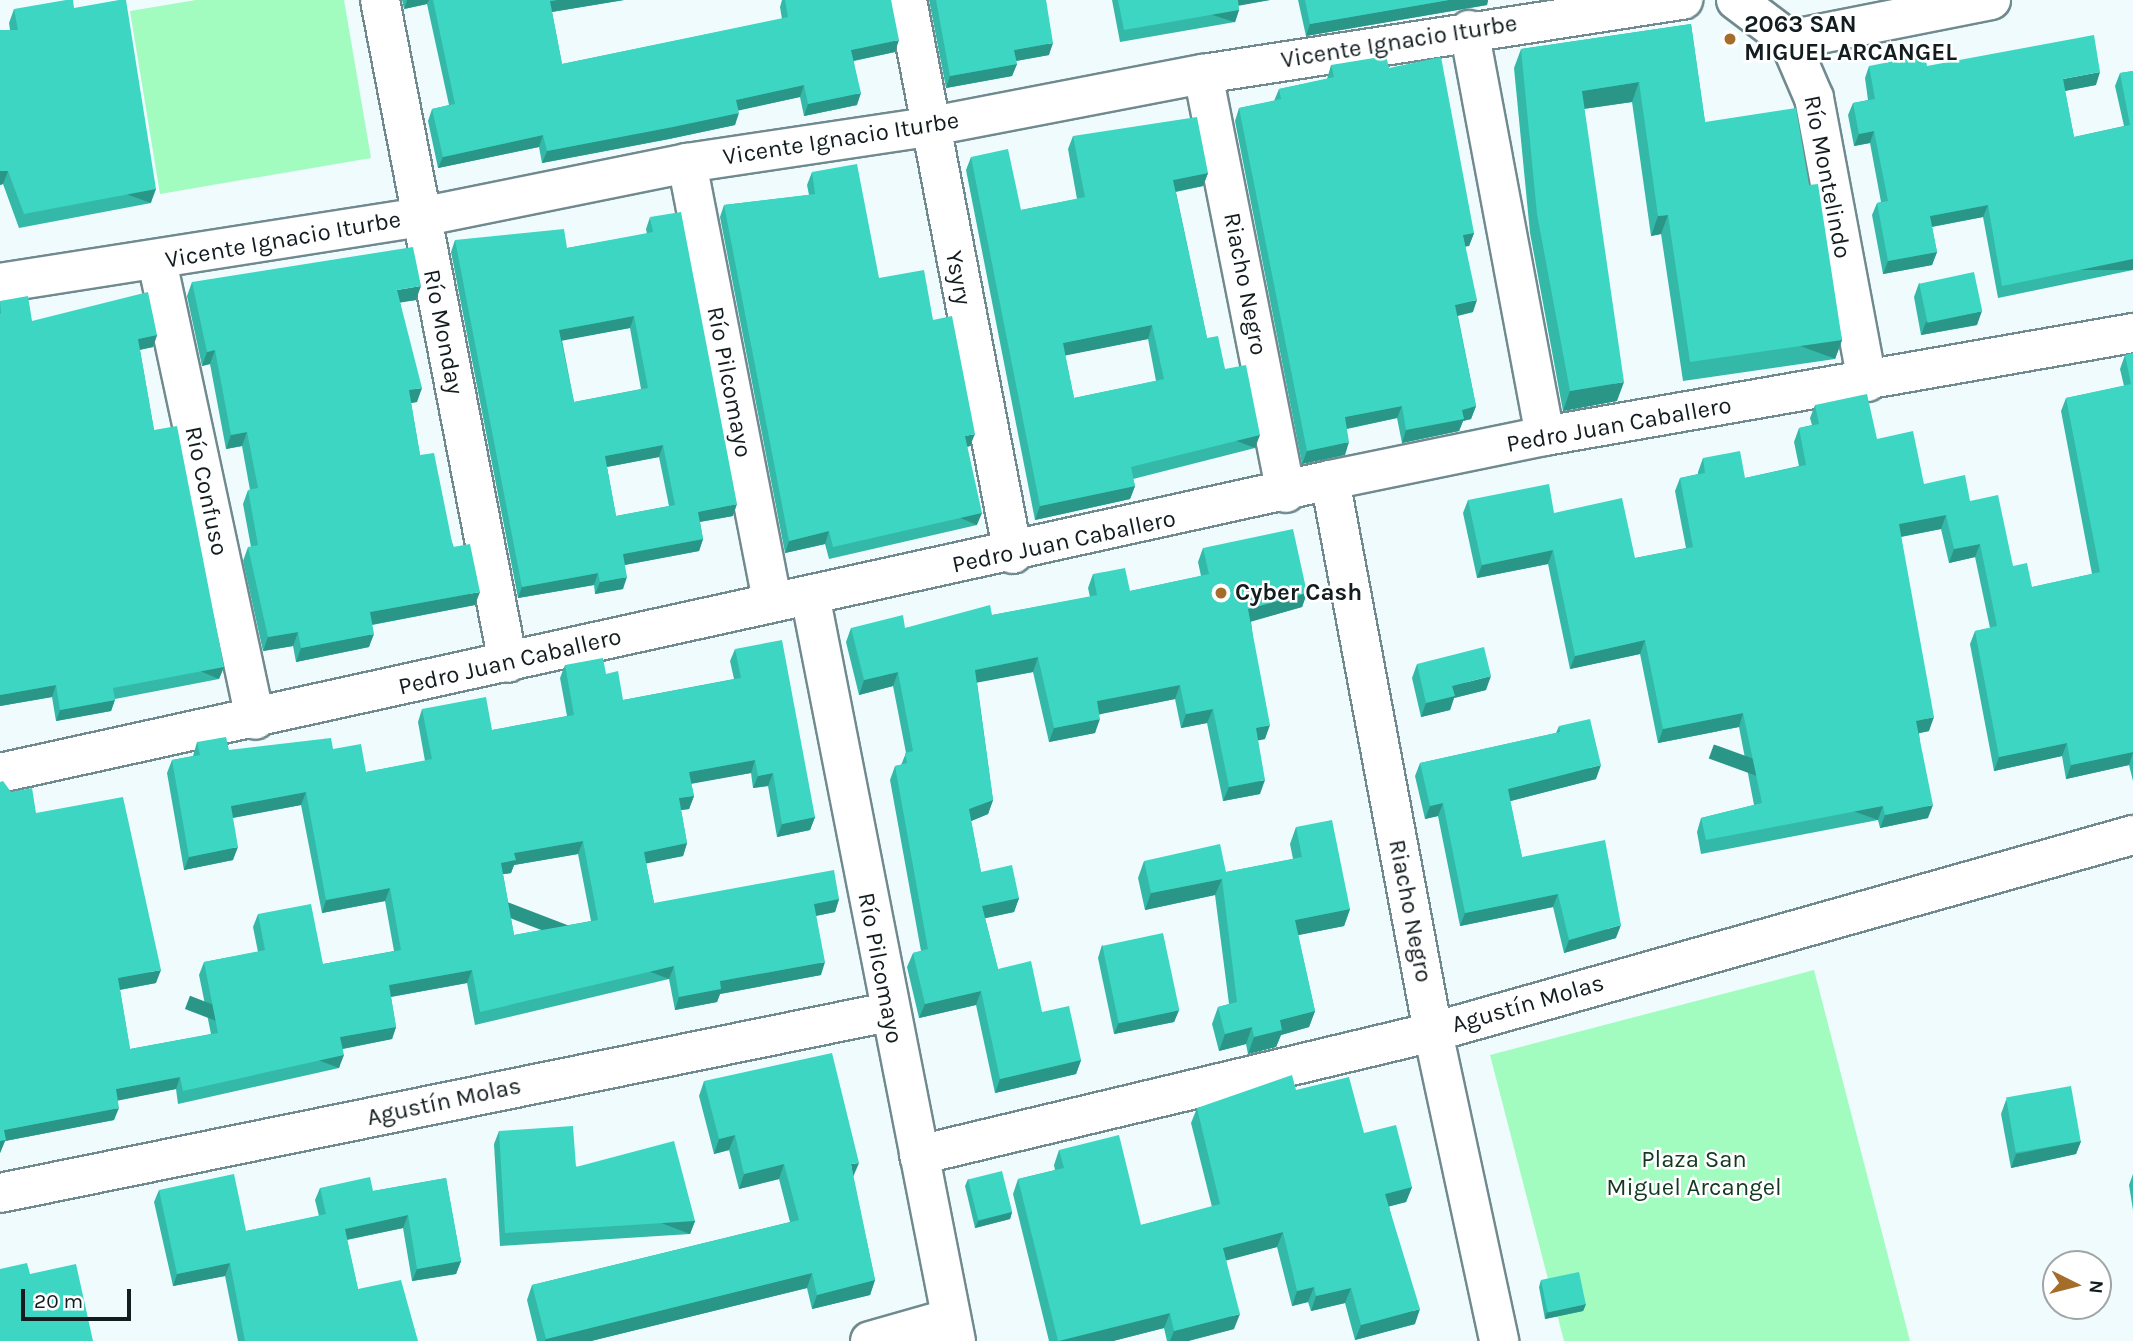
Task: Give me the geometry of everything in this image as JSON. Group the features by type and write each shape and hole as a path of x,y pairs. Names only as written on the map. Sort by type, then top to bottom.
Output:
{"street":[{"name":"Río Monday","path":"380,0 508,663"},
{"name":"Ysyry","path":"907,0 928,127 1013,554"},
{"name":"Vicente Ignacio Iturbe","path":"0,283 157,261 420,217 687,163 928,127 1203,74 1469,30 1683,0"},
{"name":"Río Montelindo","path":"1735,0 1788,40 1814,99 1867,382"},
{"path":"1788,40 1991,0"},
{"path":"1469,30 1545,436"},
{"name":"Riacho Negro","path":"1203,74 1286,493"},
{"name":"Río Pilcomayo","path":"687,163 772,601"},
{"name":"Río Confuso","path":"157,261 255,720"},
{"name":"Pedro Juan Caballero","path":"0,773 255,720 772,601 1013,554 1286,493 1329,480 1545,436 1867,382 2133,333"},
{"name":"Riacho Negro","path":"1329,480 1433,1032 1499,1341"},
{"name":"Río Pilcomayo","path":"810,595 888,1012 954,1330"},
{"name":"Agustín Molas","path":"919,1155 1433,1032 2133,835"},
{"name":"Agustín Molas","path":"0,1193 888,1012"},
{"path":"870,1341 954,1330"}],"green space":[{"path":"196,0 344,0 371,158 160,194 130,11"},
{"name":"Plaza San Miguel Arcangel","path":"1814,970 1910,1341 1564,1341 1490,1055"}],"building":[{"path":"73,0 74,8 126,0 156,189 24,214 8,171 0,171 0,30 18,30 14,9"},
{"path":"433,0 557,0 550,1 562,64 788,17 785,0 891,0 899,40 851,50 861,93 808,104 804,85 736,100 739,113 673,127 547,151 543,135 443,157 432,109 455,104"},
{"path":"936,0 1046,0 1053,43 1014,50 1017,64 950,76"},
{"path":"1118,0 1238,0 1239,10 1124,30"},
{"path":"1305,0 1449,0 1310,24"},
{"path":"1691,24 1705,122 1796,108 1809,185 1818,184 1842,340 1690,362 1668,215 1658,216 1639,82 1582,91 1624,382 1570,391 1537,214 1521,49"},
{"path":"2094,35 2100,72 2063,79 2074,137 2130,125 2120,73 2133,71 2133,259 2002,286 1988,205 1930,216 1937,252 1888,261 1877,203 1888,201 1874,131 1859,134 1853,103 1875,99 1869,66 1925,55 1927,66"},
{"path":"1386,56 1389,68 1441,57 1474,233 1463,235 1477,300 1455,305 1476,406 1462,410 1464,419 1406,430 1402,406 1345,417 1349,442 1307,451 1239,108 1281,99 1279,89 1334,77 1331,65"},
{"path":"1197,117 1208,173 1173,180 1207,338 1218,336 1225,369 1246,365 1260,435 1131,467 1135,486 1040,506 971,157 1008,149 1021,210 1085,197 1073,136","holes":["1152,325 1164,379 1074,398 1063,343"]},
{"path":"857,164 879,278 924,270 933,320 952,316 975,434 965,436 982,513 833,547 829,531 789,541 724,205 815,194 812,172"},
{"path":"681,212 737,504 698,512 703,539 623,554 627,577 600,582 598,573 522,587 455,240 564,229 567,248 653,232 650,217","holes":["634,316 648,388 574,402 559,330","663,445 675,505 616,516 605,456"]},
{"path":"413,247 421,286 397,290 422,388 409,390 420,455 434,453 453,547 470,544 480,592 370,612 374,634 301,648 298,632 268,637 248,547 258,545 248,490 258,488 247,432 231,435 215,350 207,352 192,282"},
{"path":"1974,272 1982,311 1928,323 1919,284"},
{"path":"148,292 157,335 138,339 154,430 177,426 224,667 113,688 115,700 60,710 56,685 0,695 0,301 28,296 32,321"},
{"path":"2133,353 2133,752 2071,765 2067,743 1999,757 1975,631 1997,626 1980,544 1954,549 1946,515 1899,524 1934,717 1916,721 1933,805 1885,815 1883,806 1706,840 1701,818 1762,803 1743,713 1663,729 1645,640 1575,656 1553,550 1482,565 1468,500 1549,484 1554,513 1622,498 1635,558 1693,547 1680,478 1705,473 1703,458 1740,451 1745,478 1806,465 1799,428 1819,424 1815,405 1867,394 1877,439 1913,431 1924,484 1965,475 1970,501 1998,495 2013,566 2027,563 2032,587 2100,572 2066,398 2131,384 2125,355"},
{"path":"1293,529 1307,593 1248,609 1270,725 1256,728 1265,780 1229,787 1213,709 1186,714 1180,685 1097,701 1100,719 1054,728 1038,657 975,670 993,800 969,809 981,872 1012,865 1019,898 982,906 998,969 1031,961 1042,1012 1069,1006 1081,1060 1000,1079 981,991 925,1004 913,953 928,949 895,766 907,763 905,753 913,751 898,672 864,680 851,628 903,615 905,628 990,605 992,615 1097,595 1093,574 1125,568 1130,591 1209,574 1203,548"},
{"path":"782,640 815,817 782,824 773,773 758,776 755,760 689,772 694,796 679,798 687,843 644,852 654,903 834,870 839,899 814,904 825,962 720,981 721,989 679,997 674,966 480,1012 472,970 389,985 396,1027 340,1037 344,1055 183,1091 180,1077 116,1089 119,1108 4,1130 6,1140 0,1141 0,782 3,781 11,792 32,788 36,813 123,797 161,970 118,978 130,1049 218,1033 204,962 265,950 258,914 311,904 323,964 401,950 390,888 326,900 306,792 231,806 238,847 189,857 172,760 200,755 197,742 226,737 229,750 331,738 333,749 361,744 366,772 432,759 422,709 486,697 492,730 574,715 565,665 603,658 606,674 618,671 623,700 741,678 735,649","holes":["583,841 598,920 514,935 501,863 516,860 514,853"]},
{"path":"1484,647 1491,676 1452,686 1455,696 1426,703 1417,664"},
{"path":"1590,719 1601,765 1508,789 1522,857 1605,840 1621,925 1569,940 1558,894 1465,913 1443,803 1430,806 1420,763 1560,732 1559,726"},
{"path":"1332,820 1350,909 1295,920 1315,1011 1280,1020 1282,1030 1254,1037 1252,1027 1225,1034 1218,1007 1237,1002 1222,879 1151,893 1144,861 1220,844 1226,872 1302,857 1296,827"},
{"path":"1163,933 1179,1010 1119,1023 1102,946"},
{"path":"832,1053 859,1163 851,1164 875,1280 817,1295 812,1273 546,1339 532,1285 799,1220 784,1164 744,1174 735,1135 719,1139 704,1081"},
{"path":"1292,1075 1296,1090 1349,1077 1364,1133 1396,1125 1412,1187 1385,1194 1420,1309 1361,1325 1351,1288 1316,1296 1314,1287 1297,1291 1283,1232 1223,1248 1240,1314 1174,1331 1170,1313 1058,1341 1018,1179 1064,1168 1059,1150 1119,1135 1141,1225 1220,1204 1197,1108"},
{"path":"2071,1086 2081,1141 2016,1153 2006,1097"},
{"path":"573,1126 576,1167 674,1141 695,1221 505,1233 499,1131"},
{"path":"1002,1171 1012,1212 978,1220 968,1179"},
{"path":"234,1174 246,1231 326,1214 320,1188 370,1177 373,1191 446,1178 461,1261 417,1269 408,1215 345,1229 358,1289 401,1280 418,1341 245,1341 230,1263 177,1274 159,1190"},
{"path":"27,1263 30,1274 76,1264 93,1341 0,1341 0,1269"},
{"path":"1579,1272 1586,1304 1548,1312 1541,1280"}],"place":[{"name":"2063 SAN MIGUEL ARCANGEL","path":"1730,39"},
{"name":"Cyber Cash","path":"1221,593"}]}
